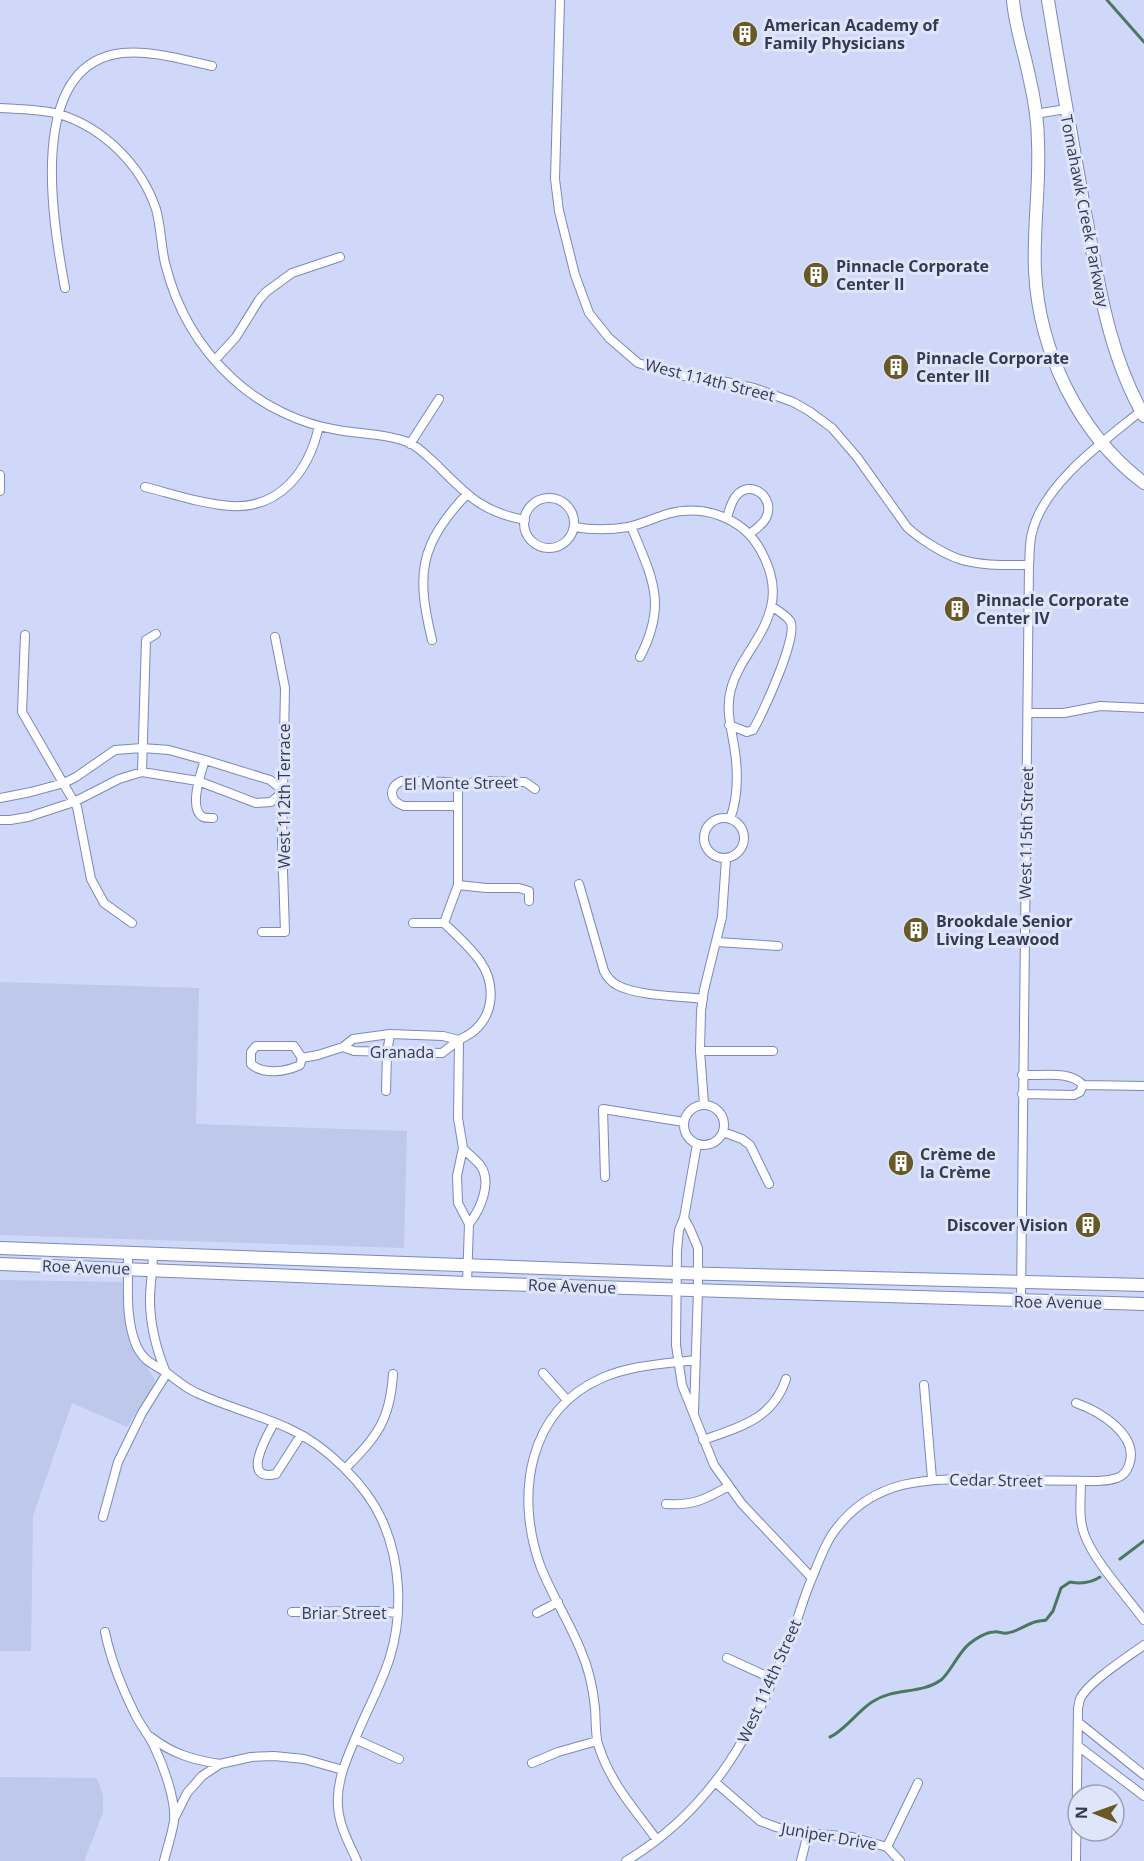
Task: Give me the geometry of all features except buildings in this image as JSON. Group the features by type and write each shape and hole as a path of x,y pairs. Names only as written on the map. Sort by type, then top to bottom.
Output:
{"main road":[{"name":"Tomahawk Creek Parkway","path":"1013,0 1030,77 1038,144 1035,263 1041,313 1053,357 1073,401 1088,426 1128,471 1144,483"},
{"name":"Tomahawk Creek Parkway","path":"1048,0 1102,304 1117,358 1142,413"},
{"name":"Roe Avenue","path":"0,1248 676,1274 1144,1285"},
{"name":"Roe Avenue","path":"0,1264 467,1283 1144,1304"}],"street":[{"name":"West 114th Street","path":"560,0 555,179 559,211 575,276 589,313 609,338 638,363 677,375 712,379 754,388 801,406 832,428 916,536 959,559 994,565 1029,565"},
{"path":"65,288 57,246 52,173 58,114 75,77 86,68 121,53 147,54 212,66"},
{"path":"0,108 37,110 58,114 98,132 136,171 157,212 165,262 182,312 191,328 232,379 259,399 286,414 319,426 386,437 410,444 424,453 466,495 488,509 525,520"},
{"path":"1035,114 1066,109"},
{"path":"215,360 236,337 266,292 292,273 340,257"},
{"path":"410,444 440,399"},
{"name":"West 115th Street","path":"1021,1301 1022,1076 1031,533 1046,499 1082,460 1142,413"},
{"path":"145,487 204,502 231,506 256,504 270,499 295,480 312,451 319,426"},
{"path":"0,475 0,491"},
{"path":"727,518 733,500 738,494 749,489 756,489 763,494 768,500 769,511 766,520 749,534"},
{"path":"432,640 423,591 430,544 443,522 466,495"},
{"path":"541,499 558,499 571,510 574,527 566,540 553,547 545,547 531,540 527,534 525,520 528,509 534,503 541,499"},
{"path":"574,527 616,529 668,514 707,511 719,514 738,525 749,534 760,549 770,572 773,586 771,606 760,636 733,683 728,711 735,752 736,778 735,807 730,819"},
{"path":"631,526 651,578 656,610 652,629 640,657"},
{"path":"729,725 747,732 753,730 761,717 780,670 793,629 790,621 771,606"},
{"path":"142,772 146,640 156,634"},
{"path":"25,635 22,712 77,807 91,879 104,903 132,923"},
{"name":"West 112th Terrace","path":"261,932 285,932 282,841 285,688 275,637"},
{"path":"1028,713 1064,713 1100,706 1144,708"},
{"path":"0,798 63,783 76,777 115,750 142,748 169,750 205,760 270,780 284,791 272,802 256,803 198,781 142,772 119,779 74,802 28,817 0,820"},
{"path":"205,760 198,781 197,810 204,818 213,819"},
{"name":"El Monte Street","path":"458,806 404,806 397,804 392,795 392,789 396,784 402,782 450,782 458,786 478,781 525,782 535,789"},
{"path":"414,924 444,923 458,885 458,786"},
{"path":"730,819 742,829 744,842 738,854 726,859 719,858 708,851 703,838 713,820 730,819"},
{"path":"704,1104 700,1051 703,999 724,903 726,859"},
{"path":"579,884 603,971 609,979 618,986 633,992 703,999"},
{"path":"458,885 519,888 529,891 529,901"},
{"name":"Granada","path":"343,1047 354,1052 442,1053 474,1031 484,1020 489,1012 491,999 491,985 487,974 482,963 444,923"},
{"path":"717,942 778,946"},
{"path":"386,1091 390,1034"},
{"path":"302,1058 343,1047 353,1039 390,1034 443,1036 459,1040 458,1118 463,1148 457,1176 458,1203 469,1224 467,1283"},
{"path":"256,1046 294,1046 302,1058 300,1065 290,1070 257,1069 251,1064 251,1052 256,1046"},
{"path":"700,1051 773,1051"},
{"path":"1022,1076 1068,1076 1078,1079 1083,1085 1144,1086"},
{"path":"1022,1094 1074,1095 1080,1092 1083,1085"},
{"path":"704,1104 720,1113 724,1123 723,1132 718,1140 710,1144 697,1144 686,1136 684,1122 690,1110 704,1104"},
{"path":"605,1177 603,1109 684,1122"},
{"path":"723,1132 742,1139 750,1145 769,1185"},
{"path":"697,1144 684,1218 679,1230 676,1274 676,1346 682,1385 714,1465 748,1511 812,1578"},
{"path":"463,1148 480,1165 484,1174 484,1199 478,1213 469,1224"},
{"path":"684,1218 698,1248 694,1415"},
{"path":"128,1253 130,1318 137,1347 148,1363 196,1393 291,1429 326,1451 359,1485 381,1519 394,1560 399,1594 395,1637 387,1667 338,1784 339,1814 343,1830 357,1861"},
{"path":"153,1253 150,1300 154,1332 167,1373"},
{"path":"657,1840 613,1781 597,1741 595,1707 589,1672 540,1564 532,1538 528,1500 529,1473 534,1454 551,1419 578,1391 605,1377 633,1369 695,1360"},
{"path":"103,1517 118,1462 142,1413 167,1373"},
{"path":"543,1373 567,1400"},
{"path":"345,1469 379,1430 392,1396 393,1374"},
{"path":"703,1440 739,1428 766,1412 775,1402 786,1378"},
{"path":"924,1385 932,1479"},
{"name":"Cedar Street","path":"812,1578 831,1536 849,1515 865,1502 892,1487 932,1479 1098,1482 1119,1478 1128,1470 1131,1459 1127,1440 1099,1412 1076,1402"},
{"path":"274,1423 258,1456 258,1468 262,1474 269,1476 276,1474 301,1435"},
{"path":"1081,1481 1081,1517 1084,1535 1092,1551 1144,1620"},
{"path":"666,1504 692,1504 729,1486"},
{"name":"West 114th Street","path":"626,1861 684,1818 735,1756 793,1632 812,1578"},
{"path":"537,1614 558,1602"},
{"name":"Briar Street","path":"292,1612 397,1613"},
{"path":"105,1632 110,1656 126,1696 136,1718 154,1746 166,1779 174,1820"},
{"path":"1076,1861 1080,1699 1099,1679 1144,1645"},
{"path":"727,1658 773,1678"},
{"path":"1078,1722 1140,1772 1126,1782"},
{"path":"147,1734 173,1753 220,1764"},
{"path":"355,1739 399,1759"},
{"path":"532,1763 558,1752 597,1741"},
{"path":"1078,1746 1144,1796"},
{"path":"164,1861 174,1820 187,1793 202,1776 220,1764 244,1758 274,1756 304,1759 343,1770"},
{"name":"Juniper Drive","path":"715,1782 760,1821 776,1827 808,1833 852,1837 887,1847 918,1783"},
{"path":"801,1861 808,1833"},
{"path":"887,1847 900,1861"}],"shaded area":[{"path":"0,982 199,988 196,1124 407,1131 404,1248 0,1235"},
{"path":"0,1280 122,1282 127,1328 137,1351 155,1380 127,1427 72,1403 33,1516 31,1651 0,1651"},
{"path":"0,1777 97,1778 103,1795 103,1813 84,1861 0,1861"}],"waterway":[{"path":"1107,0 1144,42"},
{"path":"1120,1559 1144,1541"},
{"path":"830,1737 880,1697 924,1688 941,1680 965,1648 981,1636 991,1632 1010,1632 1034,1622 1046,1620 1053,1611 1061,1588 1070,1582 1093,1581 1100,1577"}],"place":[{"name":"American Academy of Family Physicians","path":"745,34"},
{"name":"Pinnacle Corporate Center II","path":"816,275"},
{"name":"Pinnacle Corporate Center III","path":"896,367"},
{"name":"Pinnacle Corporate Center IV","path":"957,609"},
{"name":"Brookdale Senior Living Leawood","path":"916,930"},
{"name":"Crème de la Crème","path":"901,1163"},
{"name":"Discover Vision","path":"1088,1225"}]}
